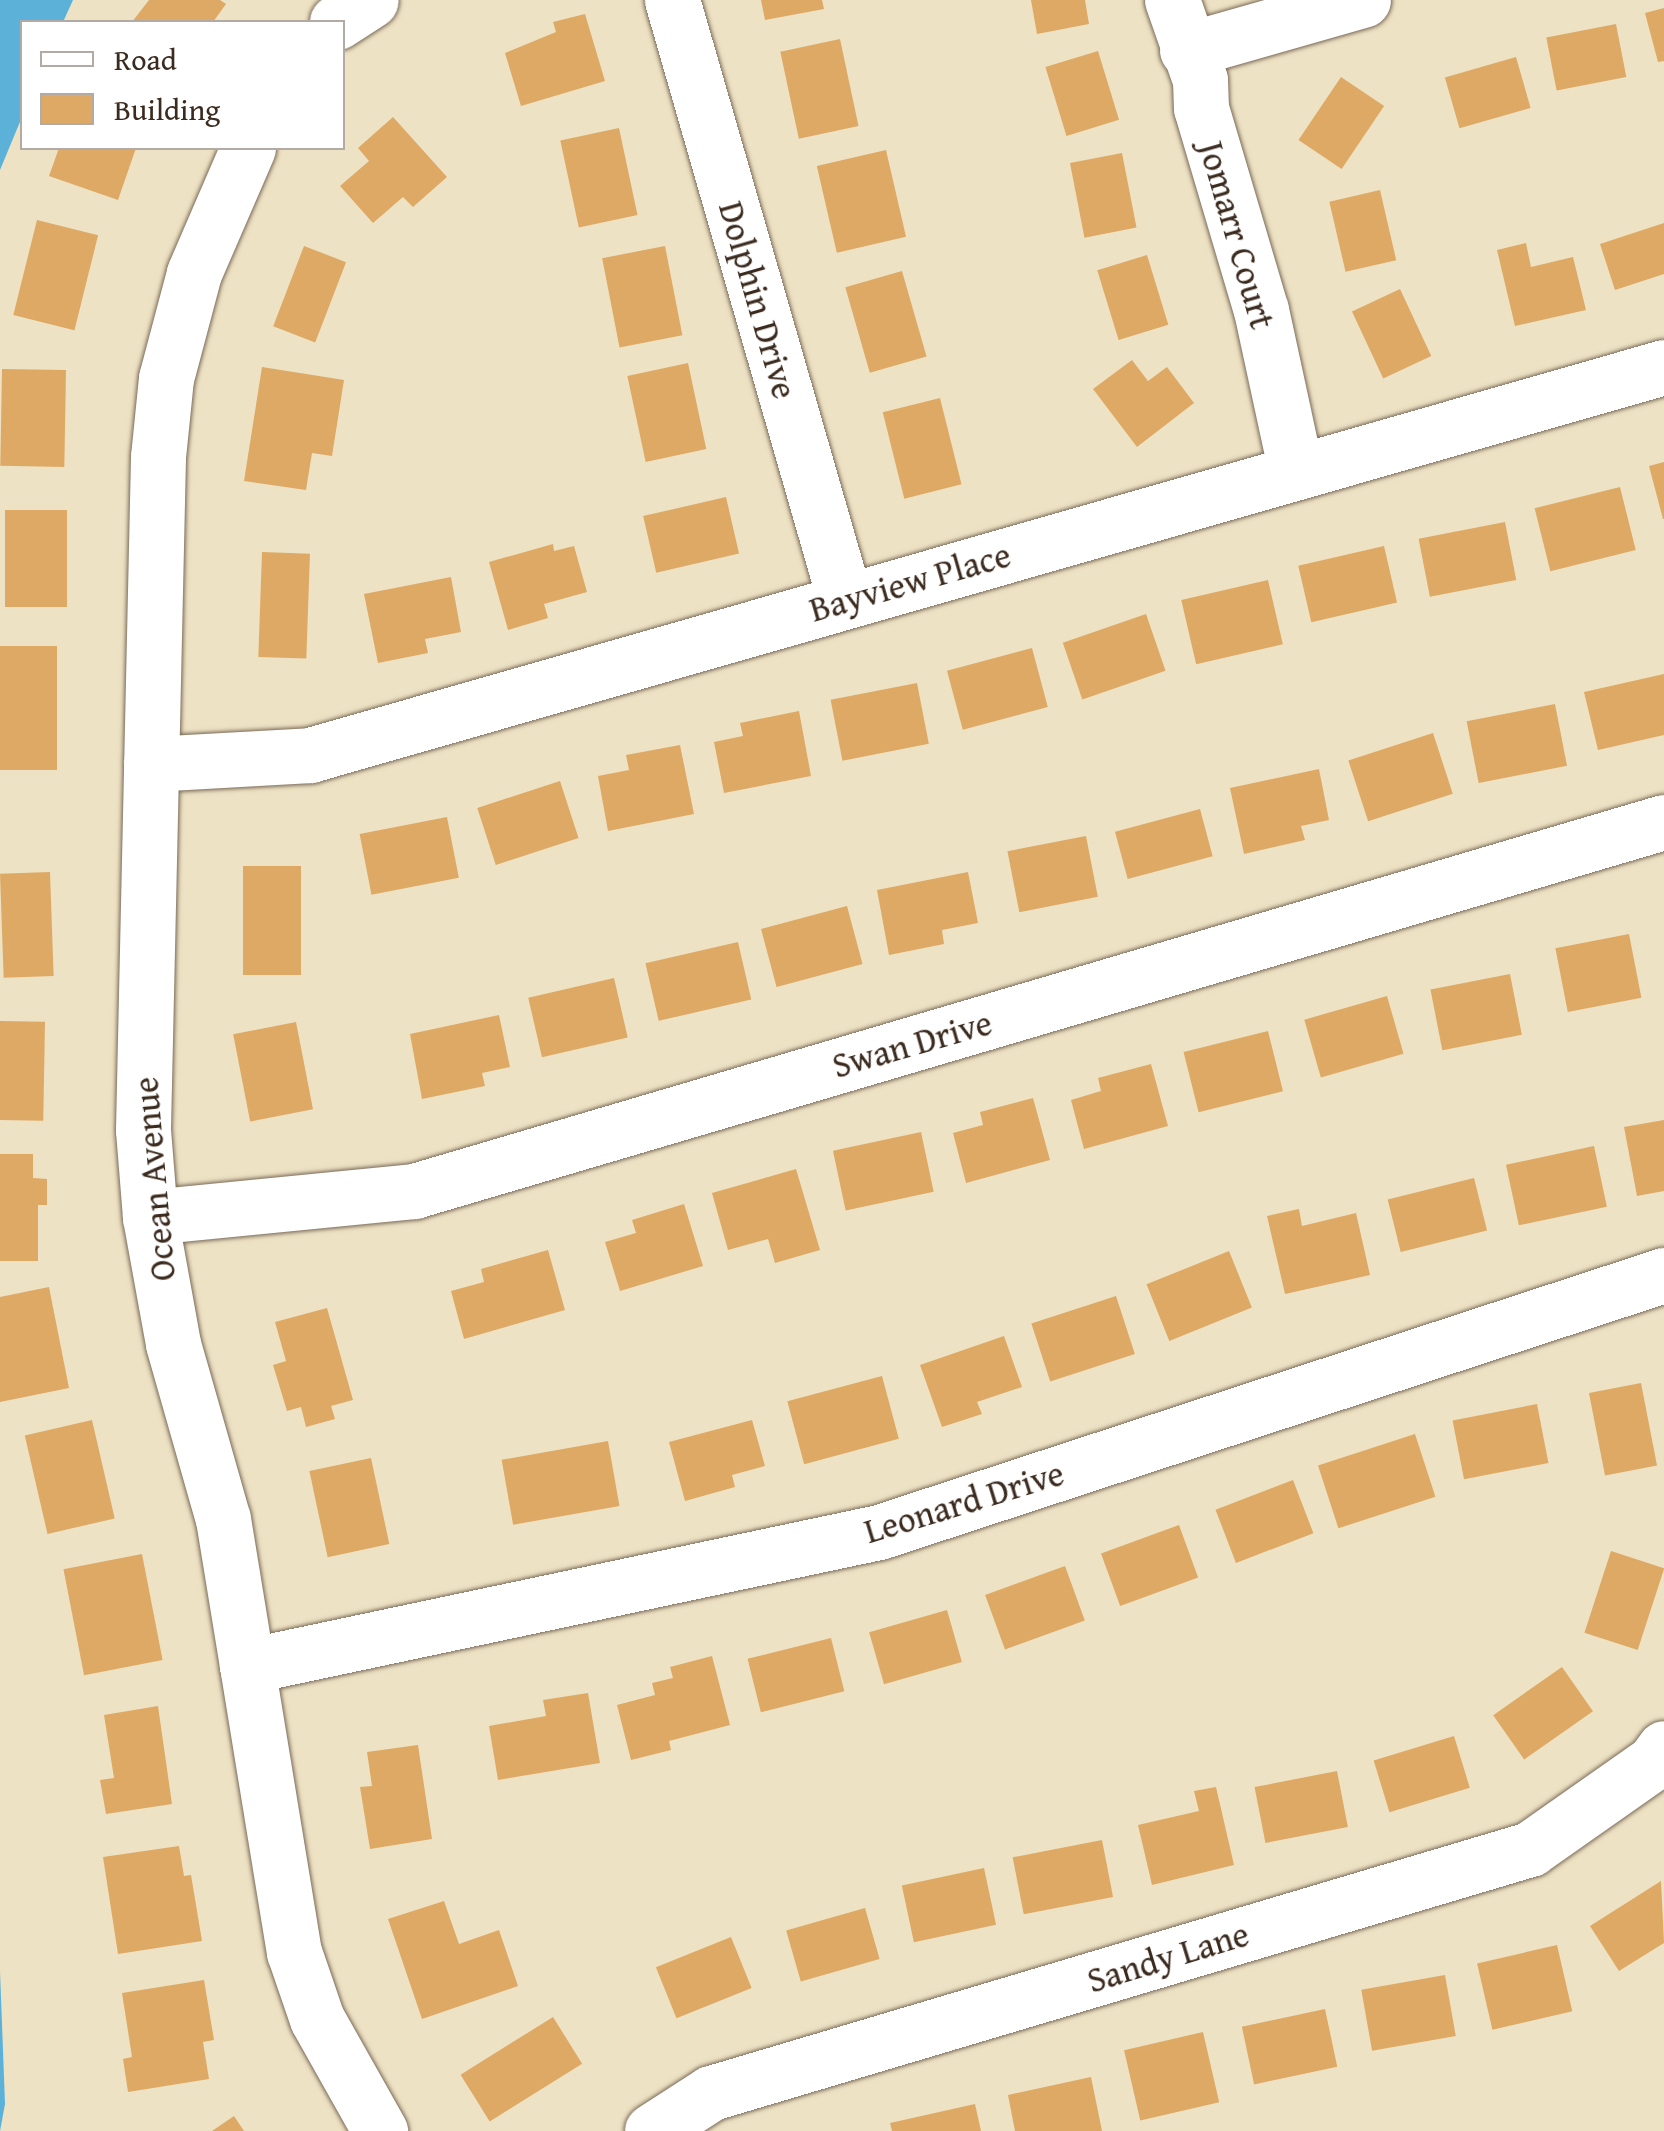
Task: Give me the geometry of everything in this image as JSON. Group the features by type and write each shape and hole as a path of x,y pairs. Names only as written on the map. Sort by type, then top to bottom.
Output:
{"street":[{"path":"339,20 371,0"},
{"name":"Dolphin Drive","path":"672,0 844,600"},
{"path":"1179,25 1363,0"},
{"name":"Jomarr Court","path":"1179,25 1200,80 1201,108 1260,310 1296,472"},
{"name":"Ocean Avenue","path":"247,150 194,273 166,378 158,457 143,1130 150,1217 173,1344 223,1518 294,1952 317,2018 380,2131"},
{"name":"Bayview Place","path":"152,764 310,755 1664,367"},
{"name":"Swan Drive","path":"150,1217 414,1191 1664,822"},
{"name":"Leonard Drive","path":"247,1666 879,1532 1664,1275"},
{"name":"Sandy Lane","path":"652,2131 712,2093 1530,1849 1654,1762 1664,1748"}],"water":[{"path":"0,0 73,0 64,20 20,20 20,122 0,170"},
{"path":"0,1971 5,2104 0,2131"}],"building":[{"path":"149,0 220,0 226,4 214,20 134,20"},
{"path":"761,0 822,0 824,9 765,20"},
{"path":"1031,0 1085,0 1089,24 1037,34"},
{"path":"1664,8 1664,61 1658,62 1645,13"},
{"path":"585,14 605,81 521,106 505,53 556,32 553,22"},
{"path":"1616,24 1626,77 1557,91 1546,38"},
{"path":"840,39 859,126 799,139 780,52"},
{"path":"1098,51 1119,120 1066,136 1045,67"},
{"path":"1516,57 1531,108 1459,128 1445,77"},
{"path":"1341,77 1384,106 1342,169 1299,140"},
{"path":"393,117 447,177 413,207 403,197 373,223 340,186 369,161 358,148"},
{"path":"619,128 638,215 579,228 560,140"},
{"path":"58,150 135,150 118,200 49,176"},
{"path":"886,150 906,237 837,253 817,166"},
{"path":"1122,153 1137,228 1084,238 1070,163"},
{"path":"1380,190 1396,260 1346,272 1329,202"},
{"path":"37,220 98,235 74,330 13,315"},
{"path":"1664,223 1664,274 1615,290 1600,244"},
{"path":"1526,243 1531,267 1573,257 1586,310 1515,326 1497,250"},
{"path":"304,246 346,262 315,342 273,326"},
{"path":"665,246 682,335 620,348 602,258"},
{"path":"1147,255 1168,325 1119,340 1097,270"},
{"path":"902,271 927,357 870,373 845,287"},
{"path":"1400,289 1431,356 1383,378 1352,311"},
{"path":"1132,360 1148,381 1167,367 1194,403 1137,447 1093,389"},
{"path":"688,363 706,449 646,462 627,376"},
{"path":"262,367 344,380 332,456 312,453 306,490 244,481"},
{"path":"2,369 66,370 64,467 0,466"},
{"path":"940,398 962,484 904,499 883,412"},
{"path":"1664,462 1664,519 1663,519 1649,466"},
{"path":"1620,487 1636,550 1550,571 1535,508"},
{"path":"726,497 739,554 656,573 643,516"},
{"path":"5,510 67,510 67,607 5,607"},
{"path":"1505,522 1516,580 1430,597 1419,539"},
{"path":"553,544 554,551 574,546 587,592 544,604 548,618 508,630 489,562"},
{"path":"1384,546 1397,603 1311,622 1298,566"},
{"path":"262,552 310,554 306,659 258,657"},
{"path":"451,577 461,632 425,639 428,653 378,663 364,594"},
{"path":"1268,580 1283,644 1196,664 1181,600"},
{"path":"1146,614 1166,671 1082,699 1063,643"},
{"path":"0,646 57,646 57,770 0,770"},
{"path":"1032,648 1048,707 963,730 947,671"},
{"path":"1664,674 1664,735 1598,750 1584,692"},
{"path":"917,683 929,744 842,761 831,700"},
{"path":"1555,704 1567,766 1479,783 1467,721"},
{"path":"799,711 811,776 724,793 714,742 743,736 740,723"},
{"path":"1433,733 1453,794 1368,821 1348,761"},
{"path":"680,745 694,814 608,831 598,776 629,770 626,755"},
{"path":"1319,769 1329,820 1301,826 1305,840 1244,854 1230,788"},
{"path":"560,781 579,838 496,865 477,808"},
{"path":"1200,809 1213,856 1128,879 1115,832"},
{"path":"447,817 459,878 371,895 360,834"},
{"path":"1086,836 1098,897 1019,912 1007,851"},
{"path":"243,866 301,866 301,975 243,975"},
{"path":"50,872 54,976 4,978 0,874"},
{"path":"968,872 978,923 942,930 944,944 889,955 877,890"},
{"path":"847,906 863,964 777,987 761,929"},
{"path":"1629,934 1641,998 1568,1012 1555,948"},
{"path":"738,942 751,999 659,1021 645,963"},
{"path":"1510,974 1522,1035 1442,1050 1430,989"},
{"path":"614,978 628,1037 542,1057 528,998"},
{"path":"1387,996 1404,1054 1321,1077 1304,1020"},
{"path":"499,1015 510,1067 482,1073 485,1086 422,1099 410,1034"},
{"path":"0,1021 45,1022 43,1121 0,1120"},
{"path":"296,1022 313,1109 250,1122 233,1034"},
{"path":"1268,1031 1283,1091 1199,1112 1184,1052"},
{"path":"1151,1064 1168,1126 1084,1149 1071,1100 1101,1091 1098,1078"},
{"path":"1033,1098 1050,1160 966,1183 953,1133 983,1125 980,1112"},
{"path":"1664,1120 1664,1191 1637,1196 1624,1127"},
{"path":"921,1132 934,1192 846,1210 833,1151"},
{"path":"1594,1146 1607,1207 1519,1225 1506,1165"},
{"path":"0,1154 33,1154 33,1178 47,1179 47,1205 38,1205 38,1261 0,1261"},
{"path":"796,1169 820,1250 775,1263 768,1239 728,1250 712,1193"},
{"path":"1474,1178 1487,1230 1401,1252 1388,1200"},
{"path":"684,1204 703,1266 620,1291 605,1242 636,1233 632,1220"},
{"path":"1299,1209 1302,1226 1356,1213 1370,1275 1285,1294 1267,1216"},
{"path":"548,1250 565,1310 464,1339 451,1291 484,1282 481,1269"},
{"path":"1229,1251 1252,1308 1169,1341 1146,1284"},
{"path":"49,1287 69,1388 0,1402 0,1297"},
{"path":"1116,1296 1135,1354 1050,1382 1031,1324"},
{"path":"327,1308 353,1400 331,1406 335,1419 306,1427 301,1407 287,1411 273,1365 286,1361 275,1322"},
{"path":"1004,1336 1022,1387 977,1402 982,1414 942,1427 920,1365"},
{"path":"882,1376 899,1439 804,1464 787,1401"},
{"path":"1641,1383 1657,1465 1605,1476 1589,1393"},
{"path":"1537,1404 1548,1463 1464,1479 1453,1420"},
{"path":"92,1420 115,1518 47,1534 25,1436"},
{"path":"752,1420 765,1466 732,1475 735,1487 685,1501 669,1442"},
{"path":"1415,1434 1435,1497 1338,1528 1318,1466"},
{"path":"608,1441 619,1506 513,1525 502,1460"},
{"path":"371,1458 389,1544 328,1557 309,1471"},
{"path":"1293,1480 1313,1533 1236,1563 1216,1510"},
{"path":"1179,1525 1198,1578 1120,1606 1101,1553"},
{"path":"1611,1551 1664,1568 1638,1650 1584,1633"},
{"path":"142,1554 163,1660 84,1675 63,1569"},
{"path":"1065,1566 1085,1621 1005,1650 985,1595"},
{"path":"947,1610 962,1662 884,1684 869,1632"},
{"path":"831,1638 844,1691 761,1712 748,1659"},
{"path":"712,1656 730,1725 669,1741 671,1750 631,1760 617,1705 655,1695 652,1683 673,1678 670,1667"},
{"path":"1562,1667 1593,1711 1524,1759 1493,1715"},
{"path":"588,1693 600,1763 498,1780 489,1726 546,1716 543,1700"},
{"path":"158,1706 172,1804 106,1814 100,1780 114,1778 104,1715"},
{"path":"1454,1736 1470,1788 1389,1812 1374,1761"},
{"path":"418,1745 432,1839 370,1849 360,1787 372,1786 367,1752"},
{"path":"1337,1771 1348,1827 1265,1843 1255,1787"},
{"path":"1216,1787 1234,1865 1152,1885 1138,1825 1199,1811 1194,1791"},
{"path":"1102,1840 1113,1897 1024,1914 1013,1857"},
{"path":"179,1846 184,1876 191,1875 202,1941 118,1954 103,1857"},
{"path":"984,1868 996,1925 914,1942 902,1885"},
{"path":"1661,1881 1664,1943 1619,1971 1590,1926"},
{"path":"444,1901 459,1944 499,1930 518,1986 422,2019 388,1919"},
{"path":"865,1908 880,1959 801,1982 786,1931"},
{"path":"731,1937 752,1988 677,2018 656,1967"},
{"path":"1557,1945 1572,2011 1492,2030 1477,1963"},
{"path":"1445,1975 1456,2036 1372,2051 1361,1990"},
{"path":"204,1980 214,2040 203,2042 209,2079 128,2092 123,2059 132,2057 122,1993"},
{"path":"1325,2009 1337,2067 1254,2084 1242,2027"},
{"path":"553,2017 582,2064 490,2121 461,2075"},
{"path":"1203,2032 1219,2102 1140,2120 1124,2050"},
{"path":"1091,2077 1102,2131 1015,2131 1008,2095"},
{"path":"975,2104 981,2131 892,2131 890,2123"},
{"path":"234,2116 244,2131 212,2131"}]}
